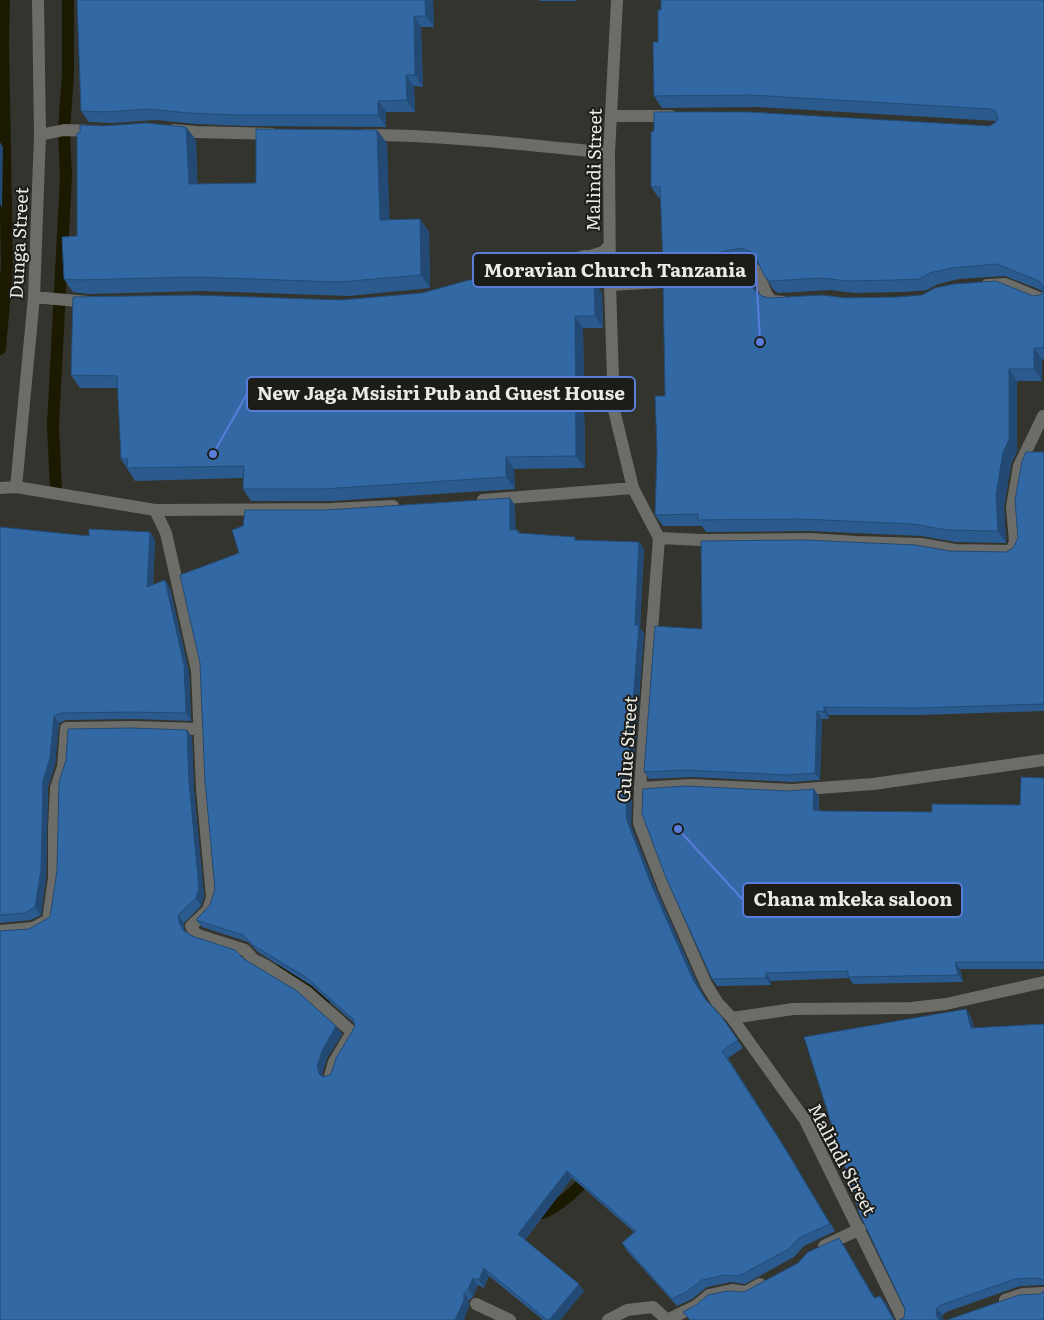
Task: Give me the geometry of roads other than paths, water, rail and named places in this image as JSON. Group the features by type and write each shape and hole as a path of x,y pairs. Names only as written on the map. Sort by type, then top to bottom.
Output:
{"street":[{"name":"Dunga Street","path":"16,487 34,297 40,135 38,0"},
{"name":"Malindi Street","path":"616,0 609,154 609,246 614,410 633,488"},
{"path":"611,116 685,116"},
{"path":"166,129 196,132 281,134"},
{"path":"40,135 64,130 112,131"},
{"path":"356,134 453,138 609,154"},
{"path":"466,287 599,253 609,246"},
{"path":"720,273 748,268 756,270 767,295 772,301 800,301"},
{"path":"610,285 694,279"},
{"path":"978,286 1005,284 1044,300"},
{"path":"34,297 97,302"},
{"path":"474,501 633,488 659,538 701,540 810,539 921,544 956,550 1011,551 1015,542 1012,507 1020,466 1044,415"},
{"path":"0,488 16,487 155,510 332,509 407,505"},
{"path":"155,510 166,533 197,671 198,729 212,897 208,910 192,926 195,933 201,936 245,950 254,960 307,992 352,1032 334,1062 330,1076"},
{"name":"Gulue Street","path":"659,538 639,823 668,897 706,984 717,1002"},
{"path":"0,930 33,928 48,920 54,878 56,788 63,768 66,728 135,727 198,729"},
{"path":"640,788 691,785 792,790 872,784 1044,760"},
{"path":"732,1018 793,1009 911,1008 946,1004 1044,982"},
{"name":"Malindi Street","path":"717,1002 732,1018 805,1120 903,1320"},
{"path":"813,1251 860,1229"},
{"path":"608,1320 627,1310 653,1307 667,1320 696,1306 709,1295 732,1290 746,1292 774,1276"},
{"path":"997,1303 1023,1294 1044,1293"},
{"path":"476,1304 510,1320"}],"waterway":[{"path":"0,349 7,266 4,0"},
{"path":"56,491 53,425 66,176 64,130 68,74 68,0"},
{"path":"282,970 314,987 327,997"},
{"path":"532,1205 542,1213 549,1210 569,1196 592,1173"}],"place":[{"name":"Moravian Church Tanzania","path":"760,342"},
{"name":"New Jaga Msisiri Pub and Guest House","path":"213,454"},
{"name":"Chana mkeka saloon","path":"678,829"}]}
